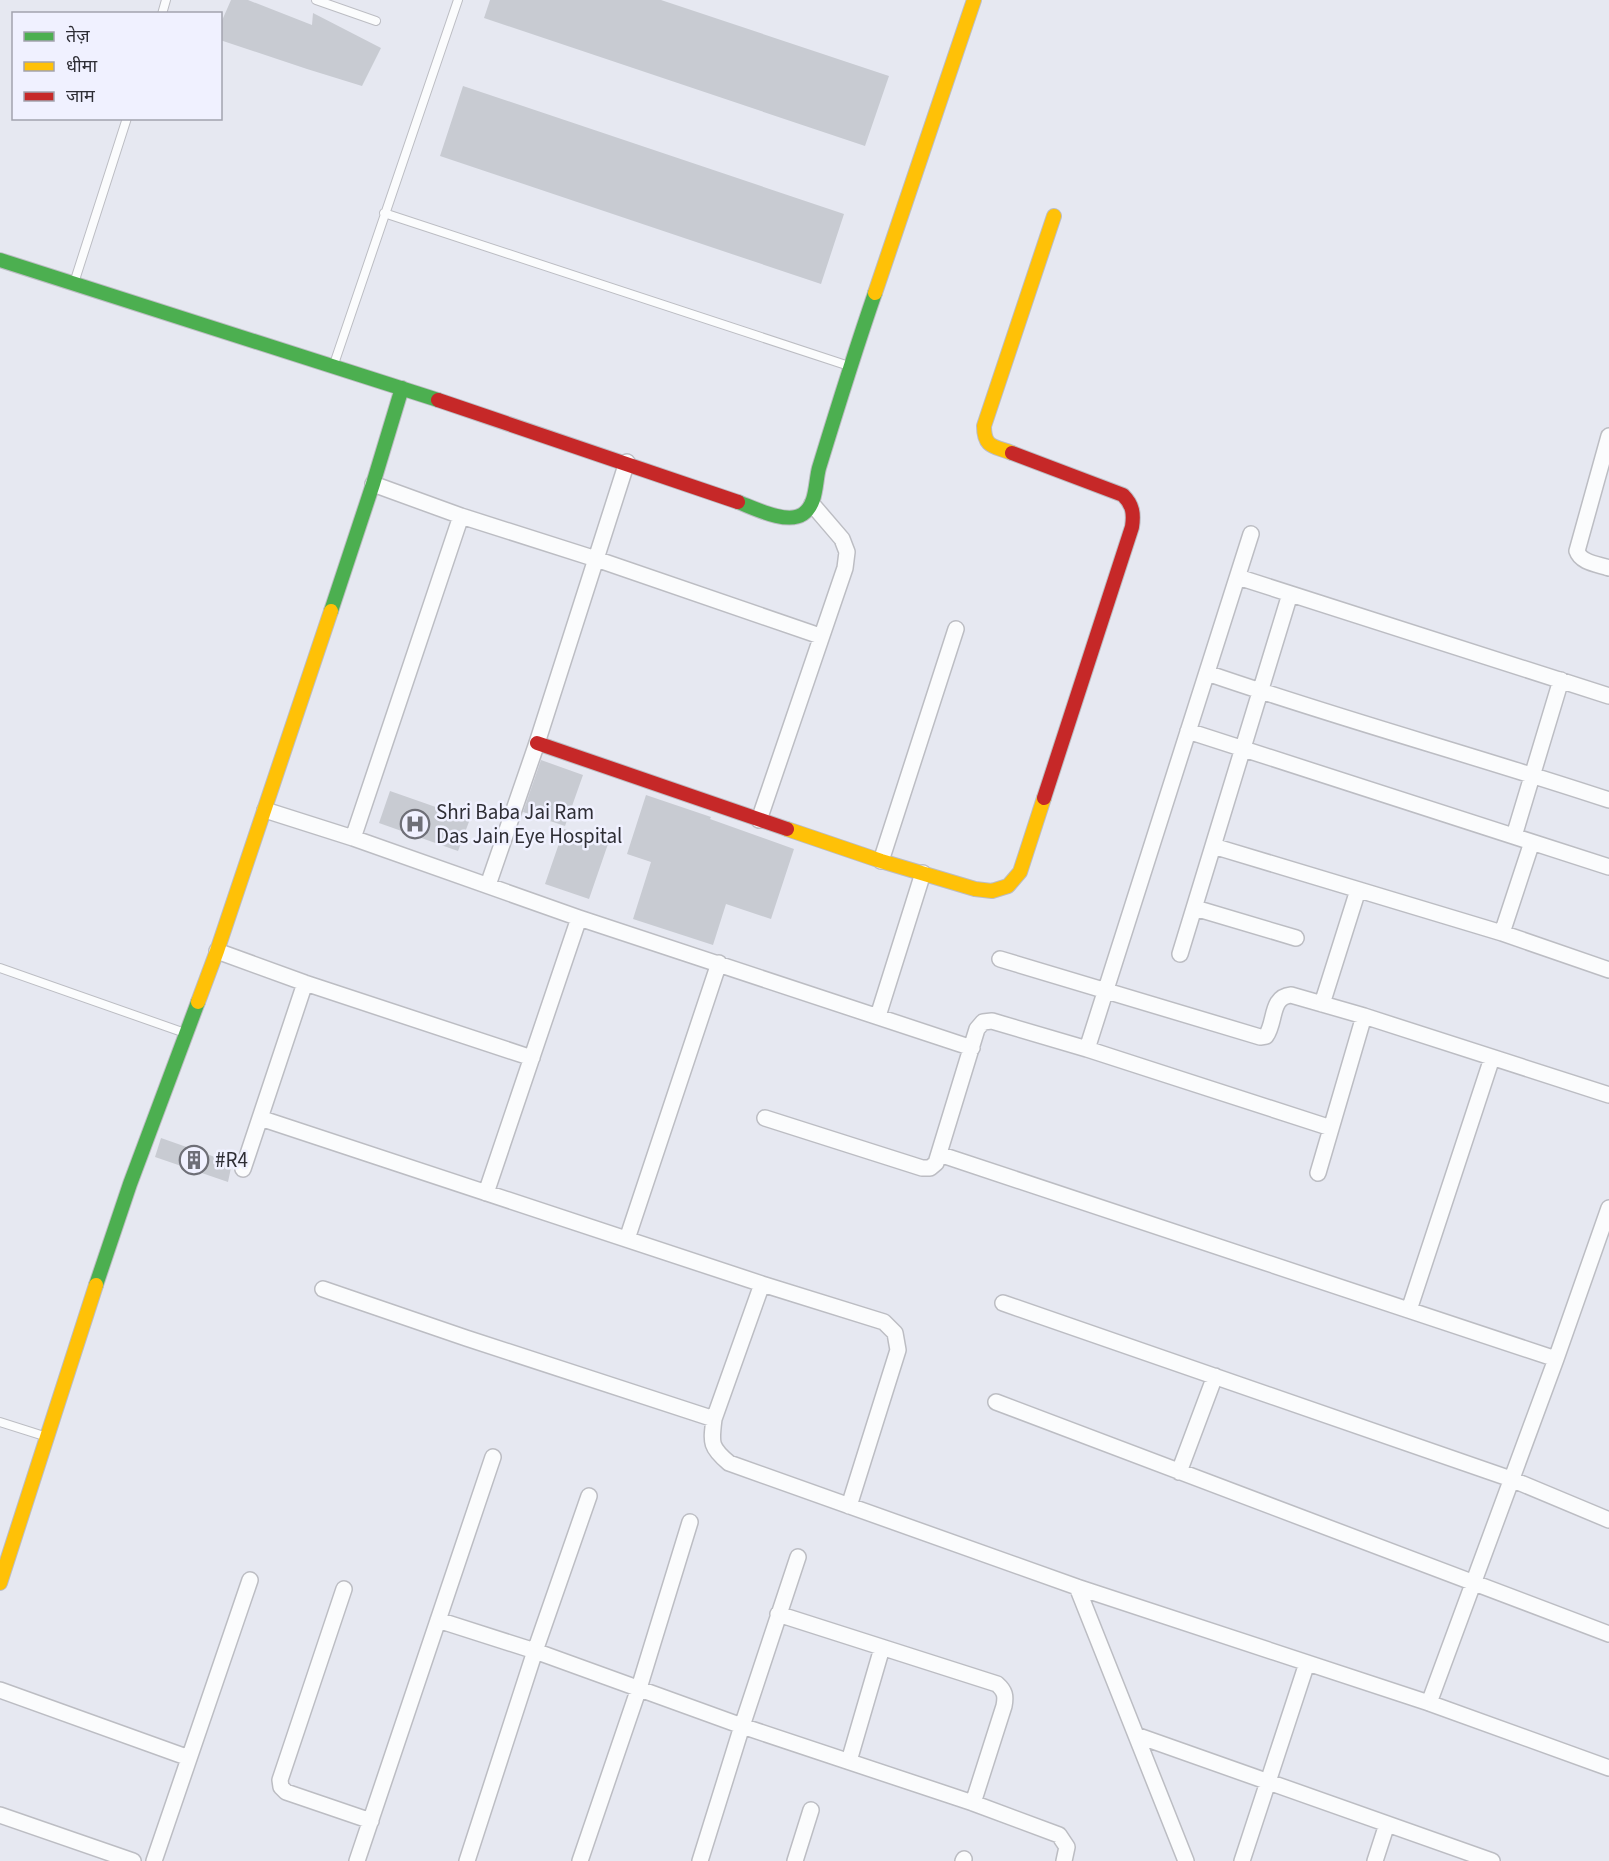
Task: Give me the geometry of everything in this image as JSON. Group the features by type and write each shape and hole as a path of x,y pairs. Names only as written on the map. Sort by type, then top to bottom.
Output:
{"street":[{"path":"0,260 333,365 627,462 783,518 802,515 812,504 817,476 850,366 974,0"},
{"path":"537,743 881,861 975,889 992,891 1008,886 1020,872 1135,515 1132,504 1123,495 990,445 984,437 984,426 1054,216"},
{"path":"0,1583 130,1184 217,951 265,810 373,484 402,388"},
{"path":"1609,436 1577,551 1579,556 1586,561 1609,568"},
{"path":"488,885 537,743 627,462"},
{"path":"373,484 461,516 596,559 820,636"},
{"path":"759,820 845,568 847,552 842,539 812,504"},
{"path":"353,838 461,516"},
{"path":"1087,1049 1251,534"},
{"path":"1238,577 1609,696"},
{"path":"1180,954 1196,908 1290,594"},
{"path":"881,861 956,629"},
{"path":"1207,673 1609,800"},
{"path":"1514,836 1561,680"},
{"path":"1188,731 1609,867"},
{"path":"265,810 353,838 579,918 972,1048"},
{"path":"1502,933 1532,842"},
{"path":"1213,846 1502,933 1609,970"},
{"path":"878,1016 923,873"},
{"path":"1322,1004 1358,890"},
{"path":"1196,908 1296,938"},
{"path":"486,1193 579,918"},
{"path":"217,951 305,983 532,1058"},
{"path":"1000,958 1260,1037 1266,1036 1269,1031 1277,1002 1284,996 1291,995 1364,1016 1609,1095"},
{"path":"627,1239 719,963"},
{"path":"243,1169 305,983"},
{"path":"1318,1173 1364,1016"},
{"path":"765,1118 922,1168 930,1168 936,1163 977,1029 983,1022 992,1021 1087,1049 1331,1128"},
{"path":"1409,1310 1492,1058"},
{"path":"260,1118 884,1322 895,1332 897,1350 849,1506"},
{"path":"939,1154 1556,1359"},
{"path":"1429,1703 1609,1208"},
{"path":"762,1284 714,1419 711,1439 717,1453 729,1463 1077,1587 1429,1703 1609,1768"},
{"path":"323,1288 466,1338 714,1419"},
{"path":"1003,1303 1512,1479 1609,1520"},
{"path":"1179,1472 1215,1376"},
{"path":"996,1402 1609,1634"},
{"path":"357,1861 493,1457"},
{"path":"467,1861 535,1651 589,1496"},
{"path":"580,1861 639,1688 690,1522"},
{"path":"700,1861 798,1557"},
{"path":"154,1861 250,1580"},
{"path":"1077,1587 1186,1861"},
{"path":"344,1589 280,1780 281,1787 286,1792 371,1821"},
{"path":"778,1614 997,1684 1004,1690 1006,1698 1004,1706 974,1803"},
{"path":"438,1620 535,1651 742,1726 974,1803 1059,1835 1067,1846 1064,1861"},
{"path":"849,1761 882,1648"},
{"path":"1242,1861 1307,1663"},
{"path":"0,1690 189,1758"},
{"path":"1136,1735 1492,1861"},
{"path":"795,1861 811,1810"},
{"path":"0,1815 133,1861"},
{"path":"1375,1861 1387,1824"}],"lane":[{"path":"316,0 376,21"},
{"path":"333,365 458,0"},
{"path":"74,283 126,120"},
{"path":"384,213 850,366"},
{"path":"0,968 186,1034"},
{"path":"0,1422 47,1437"}],"building":[{"path":"231,0 248,0 312,25 313,13 381,48 362,86 222,41 222,20"},
{"path":"490,0 661,0 889,76 865,146 484,18"},
{"path":"463,86 844,214 821,284 440,156"},
{"path":"541,760 583,775 565,826 523,812"},
{"path":"390,791 470,819 458,851 379,823"},
{"path":"646,795 794,849 771,919 726,904 713,945 633,919 651,862 627,854"},
{"path":"564,829 608,844 589,899 545,884"},
{"name":"#R4","path":"161,1138 232,1163 228,1182 155,1157"}],"traffic: fast":[{"path":"0,260 438,400"},
{"path":"738,502 788,518 796,517 808,510 846,380 875,293"},
{"path":"331,611 402,388"},
{"path":"96,1285 130,1184 198,1002"}],"traffic: slow":[{"path":"875,293 974,0"},
{"path":"1012,453 991,445 986,439 984,426 1054,216"},
{"path":"198,1002 331,611"},
{"path":"787,829 881,861 975,889 992,891 1008,886 1020,872 1044,798"},
{"path":"0,1583 96,1285"}],"traffic: jam":[{"path":"438,400 738,502"},
{"path":"1012,453 1123,495 1129,502 1133,514 1132,527 1044,798"},
{"path":"537,743 787,829"}],"place":[{"name":"Shri Baba Jai Ram Das Jain Eye Hospital","path":"415,824"},
{"name":"#R4","path":"194,1160"}]}
